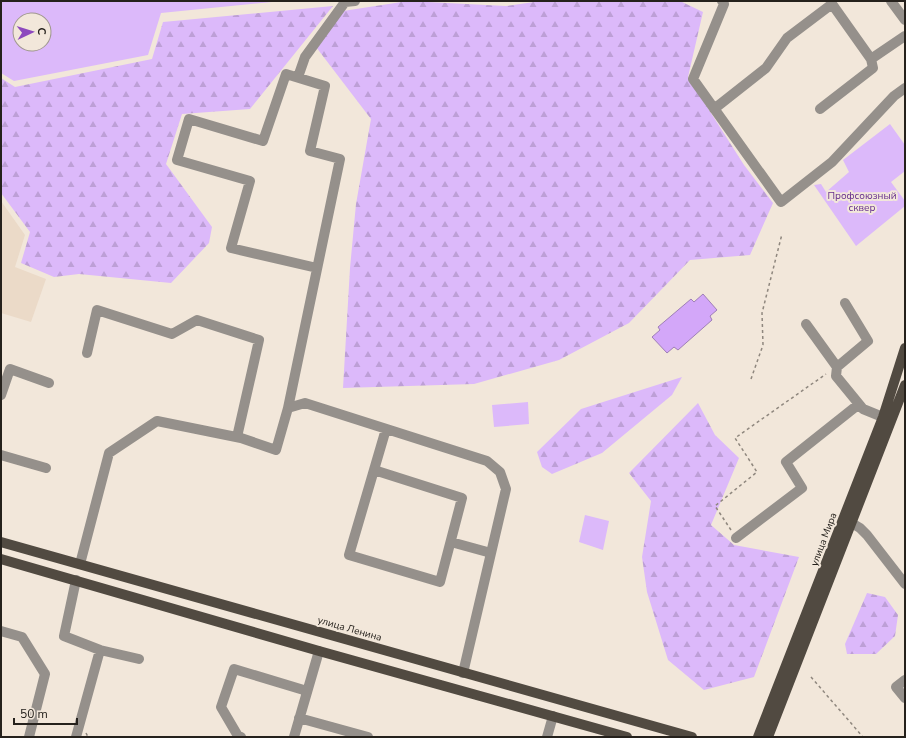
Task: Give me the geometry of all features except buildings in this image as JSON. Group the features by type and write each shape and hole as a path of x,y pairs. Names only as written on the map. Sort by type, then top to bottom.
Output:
{"main road":[{"name":"улица Мира","path":"888,419 902,372 905,348"},
{"name":"улица Мира","path":"758,737 888,419 905,385"},
{"name":"улица Мира","path":"768,737 848,520"},
{"name":"улица Ленина","path":"1,542 692,737"},
{"path":"1,560 627,737"},
{"path":"76,580 80,564"},
{"path":"319,651 324,633"},
{"path":"458,690 462,673"}],"street":[{"path":"298,77 305,57 350,1"},
{"path":"722,1 724,4 693,79 781,202 832,162 894,96 905,88"},
{"path":"891,1 905,20"},
{"path":"714,109 766,68 787,38 832,4 838,4 871,58 873,68 820,109"},
{"path":"871,58 905,36"},
{"path":"80,564 109,453 158,421 237,437 276,450 288,408 340,159 310,151 325,86 286,74 263,141 189,119 177,160 250,181 231,248 317,268"},
{"path":"837,367 868,341 844,303"},
{"path":"87,353 98,310 172,334 197,320 259,340 237,437"},
{"path":"806,324 837,367 836,376 863,409 888,419"},
{"path":"1,395 10,369 49,383"},
{"path":"288,408 305,403 487,461 500,472 506,489 462,673"},
{"path":"736,538 802,488 786,462 859,404"},
{"path":"374,470 462,498 440,582 349,555 386,429"},
{"path":"1,455 46,468"},
{"path":"848,520 867,534 905,584"},
{"path":"451,542 491,553"},
{"path":"76,580 64,636 100,650 139,659"},
{"path":"1,631 22,636 45,674 29,737"},
{"path":"76,737 100,650"},
{"path":"294,737 319,651"},
{"path":"241,737 238,736 221,707 234,669 307,691"},
{"path":"905,680 896,687 905,698"},
{"path":"547,737 553,716"},
{"path":"299,718 336,733 368,737"}],"path":[{"path":"751,378 763,345 762,313 782,234"},
{"path":"736,538 715,506 757,472 735,438 837,367"},
{"path":"811,677 863,737"}],"shaded area":[{"path":"1,201 25,235 15,267 46,279 31,322 1,313"},
{"path":"703,294 717,310 710,316 712,320 678,350 674,347 667,353 652,337 660,330 658,327 691,299 694,302"}],"green space":[{"path":"1,1 282,1 161,13 148,55 14,81 1,73"},
{"path":"408,1 506,6 541,1 680,1 703,12 688,77 744,165 773,203 750,255 690,260 629,323 559,360 474,384 343,388 350,268 356,204 371,119 316,47 343,11"},
{"path":"333,6 250,109 182,114 166,164 212,227 209,243 171,283 79,274 54,277 21,263 30,232 1,193 1,78 15,87 152,59 163,22"},
{"name":"Профсоюзный сквер","path":"890,124 905,145 905,171 891,182 905,201 905,206 856,246 814,185 821,184 826,192 849,172 843,160"},
{"path":"682,377 672,395 602,453 552,474 542,467 537,452 581,409"},
{"path":"528,402 529,424 494,427 492,405"},
{"path":"698,403 715,435 739,458 711,525 734,545 799,557 754,677 704,690 668,660 647,592 642,557 651,501 629,473"},
{"path":"585,515 609,521 603,550 579,542"},
{"path":"867,593 885,597 898,615 895,636 876,654 847,654 845,644"}]}
